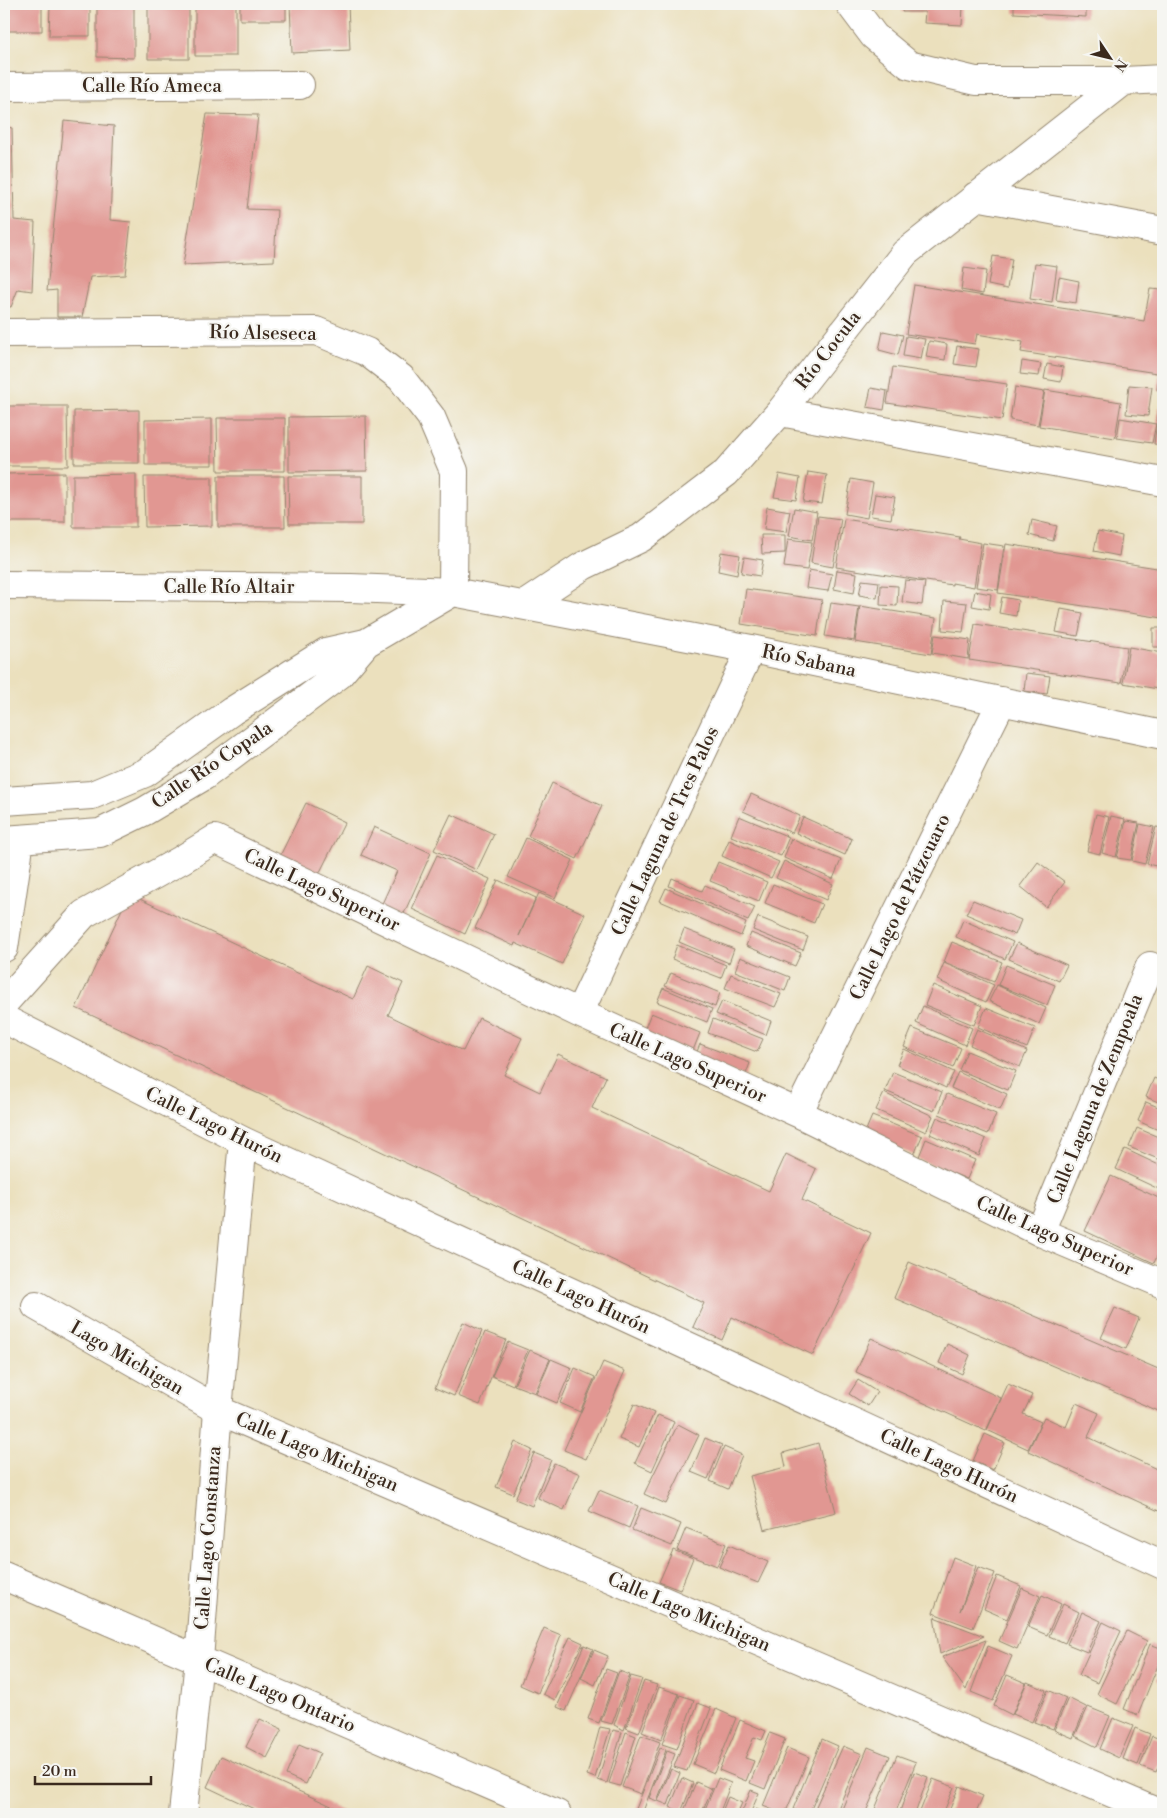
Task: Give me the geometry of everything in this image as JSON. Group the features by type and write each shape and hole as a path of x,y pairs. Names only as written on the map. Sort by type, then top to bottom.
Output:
{"street":[{"path":"850,4 874,36 909,65 976,81 1124,82 1163,79"},
{"name":"Río Cocula","path":"524,605 583,566 641,538 726,473 780,412 905,253 1124,82"},
{"name":"Calle Río Ameca","path":"4,87 300,85"},
{"path":"976,196 1163,231"},
{"name":"Río Alseseca","path":"4,333 316,331 367,352 401,378 431,418 454,471 454,592"},
{"path":"780,412 1163,482"},
{"name":"Calle Río Altair","path":"4,585 351,588 454,592"},
{"name":"Río Sabana","path":"454,592 751,648 1163,735"},
{"name":"Calle Río Copala","path":"4,801 92,795 145,773 232,711 326,652 366,643 454,592"},
{"name":"Calle Río Copala","path":"12,840 100,833 145,811 204,776 339,675 366,643"},
{"name":"Calle Laguna de Tres Palos","path":"579,1013 751,648"},
{"name":"Calle Lago de Pátzcuaro","path":"798,1113 1002,701"},
{"name":"Calle Lago Superior","path":"4,1003 84,914 215,839 579,1013 798,1113 1040,1232 1163,1284"},
{"path":"4,948 12,840"},
{"name":"Calle Laguna de Zempoala","path":"1040,1232 1150,966"},
{"name":"Calle Lago Hurón","path":"4,1019 243,1141 1163,1565"},
{"name":"Calle Lago Constanza","path":"183,1814 200,1660 218,1410 243,1141"},
{"name":"Lago Michigan","path":"36,1306 218,1410"},
{"name":"Calle Lago Michigan","path":"218,1410 1160,1814"},
{"name":"Calle Lago Ontario","path":"4,1576 557,1814"}],"building":[{"path":"4,4 42,4 42,31 4,31"},
{"path":"50,4 90,4 90,36 49,36"},
{"path":"97,4 134,4 134,58 97,57"},
{"path":"148,4 189,4 189,59 148,59"},
{"path":"195,4 236,4 236,56 195,56"},
{"path":"240,4 286,4 286,20 240,20"},
{"path":"290,4 348,4 350,50 292,53"},
{"path":"903,4 982,4 981,7 963,6 962,25 924,23 925,12 902,12"},
{"path":"1014,4 1086,4 1086,17 1014,13"},
{"path":"207,114 258,115 247,209 277,210 274,261 183,265"},
{"path":"64,121 114,126 110,220 131,222 125,275 90,277 82,317 57,317 57,290 47,291"},
{"path":"4,126 12,128 14,220 35,222 32,291 18,289 11,307 4,306"},
{"path":"993,256 1012,259 1007,289 988,285"},
{"path":"1035,263 1057,266 1052,302 1030,299"},
{"path":"964,268 986,271 983,294 961,290"},
{"path":"1059,277 1079,281 1076,303 1056,300"},
{"path":"914,285 1144,321 1150,289 1163,290 1163,374 1021,352 1023,342 977,334 975,344 906,334"},
{"path":"883,331 903,335 898,355 879,350"},
{"path":"906,336 925,339 921,359 903,356"},
{"path":"929,341 947,344 945,360 926,357"},
{"path":"957,346 979,349 976,367 954,364"},
{"path":"1022,361 1041,364 1039,376 1020,374"},
{"path":"1047,364 1063,367 1061,382 1044,379"},
{"path":"893,367 1007,384 1002,420 887,403"},
{"path":"1159,376 1163,376 1163,391 1157,390"},
{"path":"1129,385 1152,387 1148,416 1126,414"},
{"path":"1015,387 1044,392 1038,425 1010,420"},
{"path":"871,388 887,391 884,410 867,407"},
{"path":"1045,390 1121,402 1115,438 1039,426"},
{"path":"4,406 67,406 68,466 4,466"},
{"path":"1159,407 1163,408 1163,445 1154,444"},
{"path":"139,410 139,463 74,463 74,411"},
{"path":"366,416 367,471 289,472 289,417"},
{"path":"217,418 285,418 285,471 218,471"},
{"path":"1120,418 1156,424 1152,443 1117,438"},
{"path":"212,419 212,465 145,465 145,420"},
{"path":"808,472 827,475 822,504 803,502"},
{"path":"65,473 65,522 4,522 4,474"},
{"path":"136,474 136,527 73,527 73,475"},
{"path":"779,474 800,478 796,500 774,497"},
{"path":"218,476 284,476 285,527 218,527"},
{"path":"288,476 362,476 362,524 289,524"},
{"path":"144,477 212,477 212,526 145,527"},
{"path":"851,479 873,483 867,518 845,514"},
{"path":"875,494 895,497 891,519 871,516"},
{"path":"767,507 790,511 786,532 764,529"},
{"path":"794,508 817,512 812,540 789,536"},
{"path":"818,516 841,519 833,567 811,563"},
{"path":"844,519 960,537 959,539 981,543 974,587 836,567"},
{"path":"1032,520 1057,526 1053,541 1029,535"},
{"path":"1098,531 1122,536 1119,556 1094,551"},
{"path":"761,535 785,535 785,553 762,554"},
{"path":"788,539 812,542 807,570 784,567"},
{"path":"983,543 1004,546 998,590 976,587"},
{"path":"1006,544 1163,569 1163,618 998,593"},
{"path":"721,552 740,555 737,575 718,571"},
{"path":"744,557 763,560 760,576 741,573"},
{"path":"809,570 832,574 828,591 806,588"},
{"path":"837,570 857,573 854,593 834,589"},
{"path":"862,580 879,582 877,598 859,595"},
{"path":"905,580 925,582 922,605 902,602"},
{"path":"881,585 898,586 897,606 880,605"},
{"path":"746,589 822,600 817,636 741,624"},
{"path":"975,591 991,594 989,609 972,606"},
{"path":"1002,597 1018,600 1016,616 999,613"},
{"path":"944,601 967,603 963,632 942,630"},
{"path":"831,603 859,607 854,641 825,636"},
{"path":"860,606 936,618 931,654 855,642"},
{"path":"1061,609 1083,613 1078,636 1056,632"},
{"path":"975,624 1127,647 1121,683 969,660"},
{"path":"1153,628 1163,628 1163,647 1153,647"},
{"path":"935,635 970,640 968,659 932,653"},
{"path":"1129,647 1163,653 1158,689 1123,683"},
{"path":"1163,671 1163,690 1159,689"},
{"path":"1026,673 1050,676 1047,694 1024,691"},
{"path":"552,783 602,806 577,859 528,836"},
{"path":"751,794 800,816 792,833 743,811"},
{"path":"306,803 345,822 316,880 277,862"},
{"path":"451,814 494,834 477,870 434,850"},
{"path":"1096,814 1109,817 1100,854 1087,851"},
{"path":"739,816 789,837 781,856 731,836"},
{"path":"1111,816 1125,819 1116,857 1102,853"},
{"path":"803,817 852,839 845,855 796,833"},
{"path":"1126,821 1139,823 1131,860 1117,858"},
{"path":"1140,824 1154,827 1145,864 1132,861"},
{"path":"374,827 431,853 402,918 380,908 397,871 361,855"},
{"path":"1156,827 1163,828 1161,867 1147,864"},
{"path":"526,838 573,860 555,898 508,877"},
{"path":"791,839 841,860 833,879 784,858"},
{"path":"729,840 779,862 771,878 722,856"},
{"path":"437,855 490,879 465,934 412,909"},
{"path":"784,861 833,884 826,900 776,878"},
{"path":"718,862 767,882 759,901 710,881"},
{"path":"1038,862 1065,882 1046,907 1020,886"},
{"path":"672,878 702,891 705,885 755,907 748,921 669,886"},
{"path":"498,880 536,898 519,936 539,893 585,914 562,964 515,943 514,946 475,928"},
{"path":"773,884 822,904 814,923 765,903"},
{"path":"666,888 746,923 741,936 660,901"},
{"path":"129,894 353,999 368,966 403,983 388,1015 463,1051 479,1018 522,1038 504,1075 540,1092 558,1054 606,1077 592,1108 769,1191 786,1154 816,1169 802,1200 871,1233 813,1355 732,1317 722,1340 693,1327 704,1303 76,1008"},
{"path":"973,900 1021,920 1015,935 966,914"},
{"path":"758,917 808,937 803,950 753,930"},
{"path":"963,920 1013,942 1005,959 956,937"},
{"path":"684,929 734,949 729,963 679,942"},
{"path":"751,933 801,953 795,966 746,946"},
{"path":"952,942 1002,962 994,982 944,962"},
{"path":"1017,943 1067,965 1059,981 1009,959"},
{"path":"677,945 726,965 721,978 672,959"},
{"path":"740,957 790,977 785,991 735,971"},
{"path":"944,963 994,985 986,1002 937,980"},
{"path":"1006,965 1055,985 1047,1005 998,985"},
{"path":"671,973 720,993 715,1007 665,986"},
{"path":"731,974 781,994 775,1007 725,988"},
{"path":"933,985 982,1006 974,1025 925,1005"},
{"path":"997,985 1046,1008 1039,1024 989,1001"},
{"path":"663,988 712,1009 707,1022 657,1002"},
{"path":"722,1001 771,1021 766,1035 716,1014"},
{"path":"923,1006 972,1028 965,1045 916,1023"},
{"path":"986,1008 1035,1028 1027,1048 978,1027"},
{"path":"651,1013 700,1033 692,1053 643,1033"},
{"path":"713,1019 763,1039 757,1052 708,1033"},
{"path":"912,1028 961,1048 953,1068 904,1047"},
{"path":"977,1029 1027,1051 1020,1067 970,1045"},
{"path":"700,1044 750,1063 745,1077 695,1057"},
{"path":"904,1049 954,1072 946,1088 897,1065"},
{"path":"967,1051 1016,1071 1008,1090 959,1070"},
{"path":"893,1072 942,1092 934,1111 885,1091"},
{"path":"958,1072 1007,1094 1000,1110 951,1088"},
{"path":"1154,1078 1163,1082 1163,1104 1146,1097"},
{"path":"884,1093 933,1116 926,1132 876,1110"},
{"path":"947,1094 996,1114 988,1134 939,1114"},
{"path":"1146,1102 1163,1109 1163,1132 1138,1121"},
{"path":"872,1116 922,1136 914,1155 864,1135"},
{"path":"937,1117 986,1139 979,1156 930,1134"},
{"path":"1137,1128 1163,1139 1163,1161 1129,1147"},
{"path":"926,1139 975,1160 967,1179 918,1159"},
{"path":"1125,1149 1163,1167 1163,1191 1116,1169"},
{"path":"1111,1176 1163,1200 1163,1243 1154,1263 1085,1231"},
{"path":"909,1262 1163,1371 1163,1413 894,1298"},
{"path":"1115,1308 1139,1318 1126,1349 1101,1338"},
{"path":"463,1322 482,1331 454,1396 435,1388"},
{"path":"485,1332 506,1340 480,1405 458,1396"},
{"path":"871,1338 1001,1398 986,1431 856,1372"},
{"path":"508,1342 528,1350 513,1385 492,1376"},
{"path":"947,1344 970,1355 962,1374 939,1363"},
{"path":"530,1350 550,1359 535,1393 514,1385"},
{"path":"551,1359 572,1368 557,1403 536,1394"},
{"path":"603,1362 625,1371 586,1459 564,1450"},
{"path":"575,1368 595,1377 580,1412 560,1403"},
{"path":"858,1380 877,1392 868,1406 849,1394"},
{"path":"1008,1384 1032,1395 1023,1414 1041,1422 1028,1449 987,1430"},
{"path":"1076,1403 1099,1413 1088,1437 1163,1472 1163,1513 1028,1451 1044,1417 1066,1427"},
{"path":"634,1404 654,1413 639,1447 619,1439"},
{"path":"658,1415 674,1422 652,1471 635,1463"},
{"path":"678,1424 699,1435 666,1504 644,1494"},
{"path":"985,1434 1005,1443 993,1470 973,1461"},
{"path":"705,1438 722,1445 708,1479 691,1472"},
{"path":"515,1442 532,1450 513,1494 496,1487"},
{"path":"818,1443 836,1512 764,1530 750,1476 786,1467 783,1453"},
{"path":"724,1447 742,1455 728,1489 710,1481"},
{"path":"534,1453 551,1460 532,1506 515,1499"},
{"path":"554,1463 580,1474 564,1510 538,1498"},
{"path":"599,1490 638,1506 629,1528 589,1511"},
{"path":"641,1508 681,1524 672,1546 632,1530"},
{"path":"686,1528 726,1544 717,1566 677,1550"},
{"path":"729,1545 768,1562 758,1583 719,1567"},
{"path":"673,1550 693,1558 680,1590 659,1582"},
{"path":"953,1557 976,1566 960,1611 978,1567 995,1573 973,1628 933,1613"},
{"path":"997,1576 1021,1586 1007,1619 984,1609"},
{"path":"1022,1588 1040,1596 1017,1649 999,1641"},
{"path":"1042,1595 1061,1604 1047,1635 1028,1627"},
{"path":"1063,1604 1079,1612 1065,1643 1049,1636"},
{"path":"1082,1612 1101,1621 1087,1652 1067,1644"},
{"path":"934,1617 984,1636 940,1654"},
{"path":"1103,1622 1121,1631 1097,1683 1079,1675"},
{"path":"544,1628 561,1635 538,1693 520,1685"},
{"path":"1127,1631 1147,1641 1117,1704 1097,1694"},
{"path":"570,1637 583,1643 555,1700 543,1694"},
{"path":"986,1640 966,1690 942,1657"},
{"path":"1150,1644 1163,1649 1163,1653 1138,1715 1124,1709"},
{"path":"584,1645 593,1649 566,1711 557,1707"},
{"path":"988,1646 1012,1656 993,1701 971,1692"},
{"path":"594,1650 608,1656 595,1685 581,1678"},
{"path":"1163,1666 1163,1684 1157,1681"},
{"path":"606,1669 617,1673 599,1723 588,1719"},
{"path":"619,1671 630,1675 612,1724 601,1721"},
{"path":"1007,1675 1026,1683 1012,1715 994,1706"},
{"path":"631,1676 642,1679 624,1730 614,1725"},
{"path":"644,1681 657,1685 639,1733 626,1728"},
{"path":"1027,1682 1046,1690 1032,1722 1013,1714"},
{"path":"659,1687 679,1694 661,1740 642,1732"},
{"path":"1048,1690 1066,1698 1053,1729 1034,1722"},
{"path":"680,1695 694,1700 677,1749 662,1744"},
{"path":"1068,1698 1086,1707 1073,1738 1054,1730"},
{"path":"698,1703 711,1708 687,1771 674,1767"},
{"path":"1088,1707 1110,1716 1097,1747 1075,1736"},
{"path":"716,1709 736,1718 714,1773 693,1764"},
{"path":"1113,1718 1133,1726 1119,1758 1100,1749"},
{"path":"260,1719 282,1729 267,1758 246,1747"},
{"path":"740,1720 766,1731 762,1740 754,1737 745,1758 754,1761 746,1781 719,1770"},
{"path":"600,1727 610,1729 595,1778 587,1775"},
{"path":"1135,1728 1150,1734 1138,1765 1123,1759"},
{"path":"613,1730 622,1732 607,1783 598,1780"},
{"path":"626,1732 636,1736 620,1786 609,1783"},
{"path":"770,1733 785,1739 765,1789 750,1783"},
{"path":"641,1735 660,1742 641,1794 622,1787"},
{"path":"1152,1736 1163,1740 1163,1756 1156,1772 1140,1766"},
{"path":"822,1739 838,1746 809,1814 807,1814 793,1809"},
{"path":"299,1744 320,1753 306,1784 286,1775"},
{"path":"843,1746 862,1754 836,1813 831,1811 829,1814 813,1813"},
{"path":"868,1747 890,1756 865,1814 840,1814"},
{"path":"660,1748 666,1750 642,1814 634,1814"},
{"path":"787,1748 809,1757 785,1814 783,1814 763,1806"},
{"path":"667,1751 675,1754 657,1801 649,1798"},
{"path":"897,1755 916,1762 895,1814 873,1814"},
{"path":"221,1756 348,1814 265,1814 207,1787"},
{"path":"1163,1763 1163,1775 1159,1773"},
{"path":"671,1769 680,1773 668,1805 658,1801"},
{"path":"914,1772 928,1777 915,1814 899,1814"},
{"path":"682,1778 693,1783 681,1812 670,1807"},
{"path":"718,1778 731,1783 719,1814 703,1814"},
{"path":"933,1779 954,1787 943,1814 919,1814"},
{"path":"696,1782 712,1789 701,1814 685,1814 683,1813"},
{"path":"959,1786 983,1796 975,1814 948,1814"},
{"path":"751,1790 759,1793 750,1814 741,1814"},
{"path":"728,1797 742,1803 737,1814 721,1814"},
{"path":"756,1809 768,1814 754,1814"}]}
